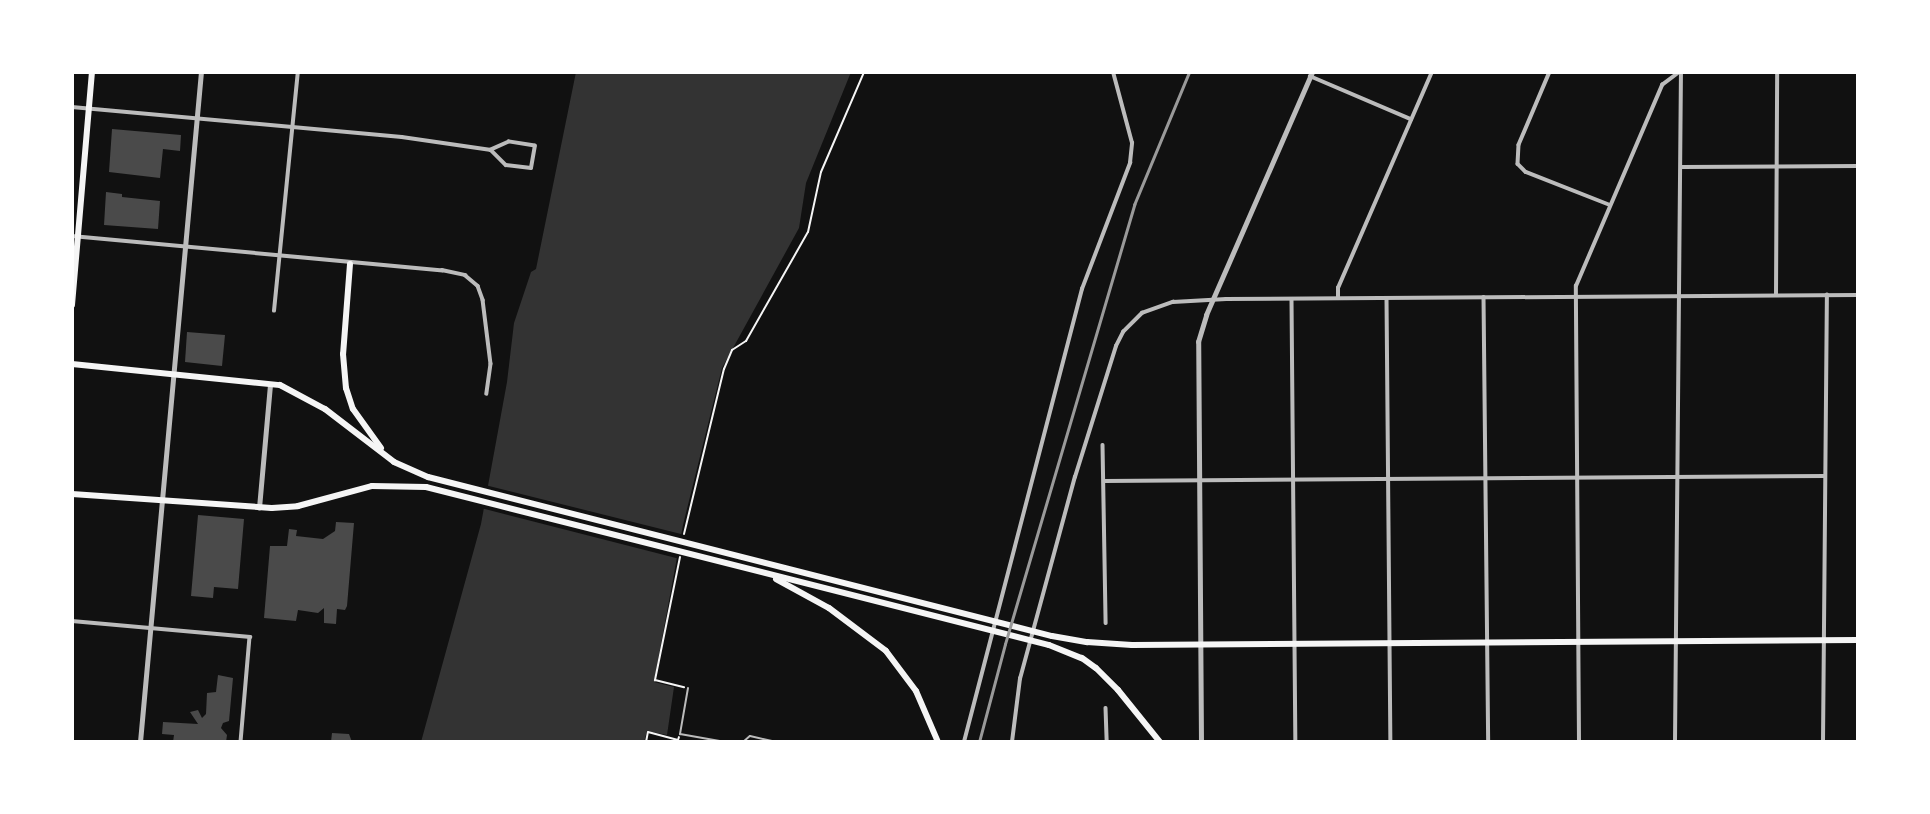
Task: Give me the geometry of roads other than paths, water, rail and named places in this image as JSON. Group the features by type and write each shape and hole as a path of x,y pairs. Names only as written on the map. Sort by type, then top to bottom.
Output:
{"main road":[{"path":"72,305 75,237 92,72"},
{"path":"350,264 343,354 346,387 353,409 364,427 394,462"},
{"path":"72,364 280,385 325,409 394,462 428,477 1052,636 1098,643 1200,644 1858,640"},
{"path":"72,494 259,508 298,506 389,485 426,487 1049,645 1082,658 1096,668 1160,742"},
{"path":"769,575 828,608 886,651 916,691 938,742"},
{"path":"1145,723 1153,742"}],"street":[{"path":"140,742 201,72"},
{"path":"274,311 298,72"},
{"path":"964,742 1082,289 1130,163 1132,144 1113,72"},
{"path":"1338,298 1338,288 1432,72"},
{"path":"1550,72 1517,152 1518,164 1526,172 1611,205"},
{"path":"1675,742 1682,167 1680,72"},
{"path":"1579,742 1576,286 1662,85 1680,72"},
{"path":"1776,295 1777,72"},
{"path":"1201,742 1198,342 1201,327 1311,74 1411,119"},
{"path":"72,107 402,137 491,150 506,164 531,168 535,146 509,142 500,143 491,150"},
{"path":"1682,167 1858,166"},
{"path":"75,237 456,272 473,281 481,293 486,316 489,386 487,394"},
{"path":"1823,742 1827,295"},
{"path":"1012,742 1020,679 1075,477 1116,345 1133,321 1153,307 1173,302 1213,300 1858,295"},
{"path":"1484,297 1489,742"},
{"path":"1387,298 1391,742"},
{"path":"1292,299 1296,742"},
{"path":"259,508 270,383"},
{"path":"1103,445 1106,623"},
{"path":"1105,481 1825,476"},
{"path":"72,621 250,637 241,742"},
{"path":"1106,708 1107,742"}],"lane":[{"path":"688,688 680,734 725,742"},
{"path":"743,742 750,736 775,742"}],"railway":[{"path":"979,742 1005,644 1134,205 1189,72"}]}
